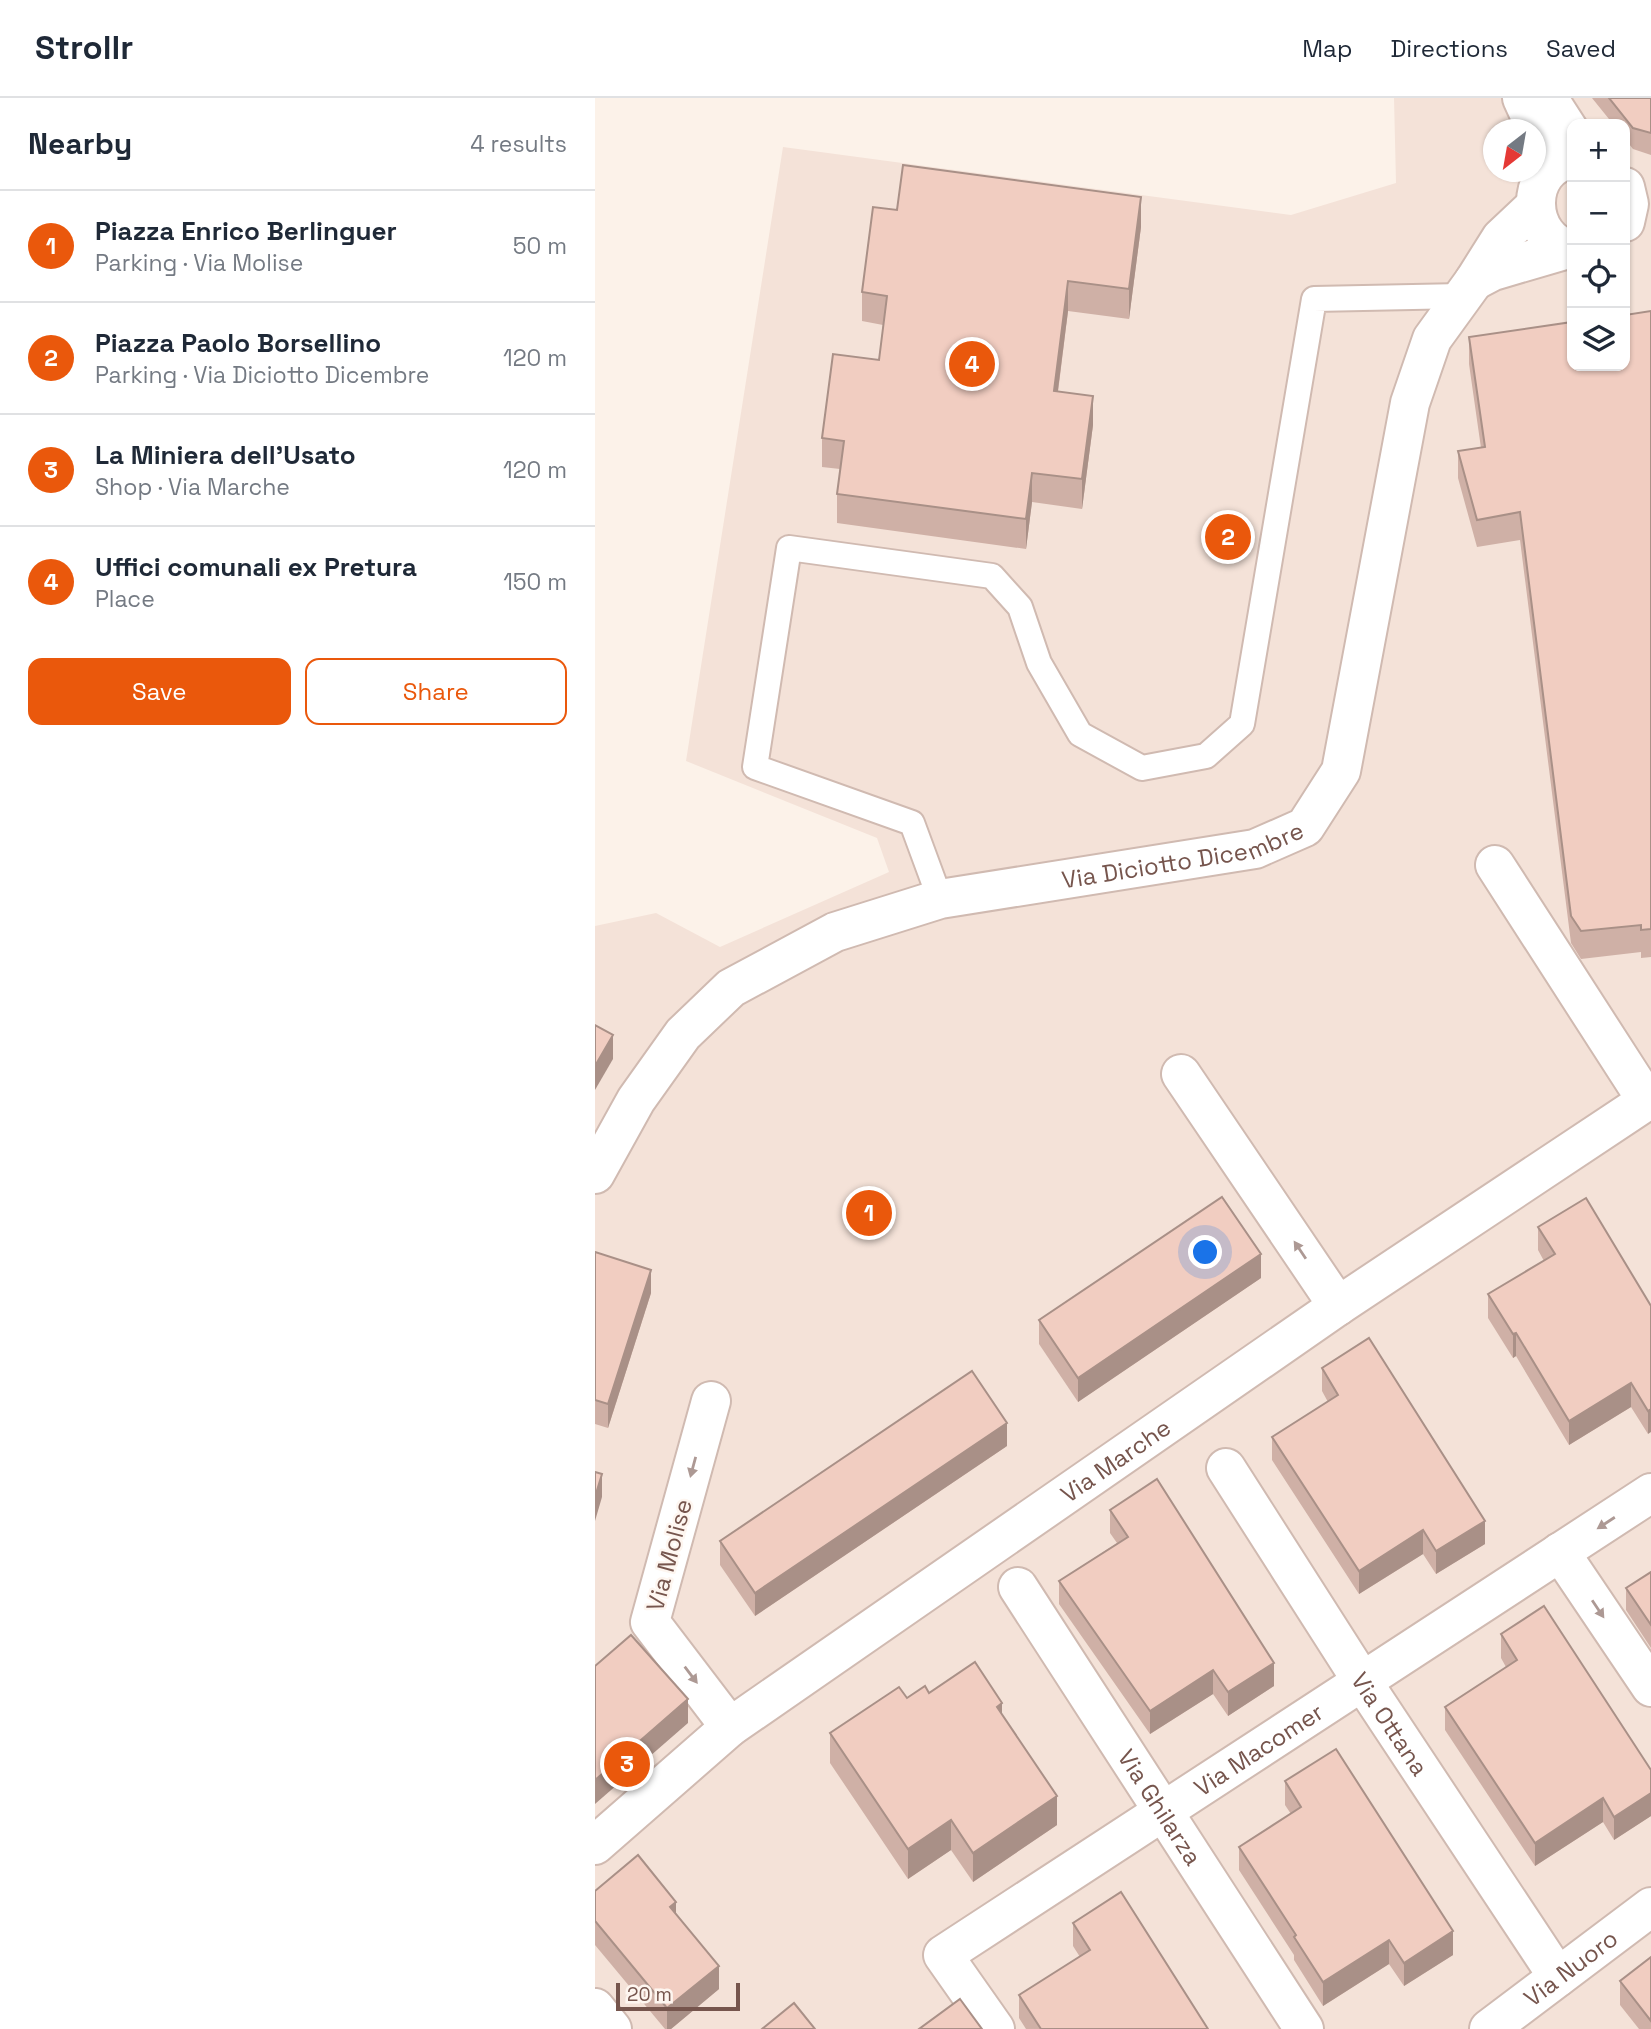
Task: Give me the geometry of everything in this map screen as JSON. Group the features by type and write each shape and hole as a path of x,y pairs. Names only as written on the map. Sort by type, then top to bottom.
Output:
{"street":[{"path":"1522,98 1566,153"},
{"path":"1551,98 1566,153"},
{"path":"1566,153 1543,177 1536,191 1535,206 1537,220 1545,233 1556,243 1567,248"},
{"name":"Via Diciotto Dicembre","path":"595,1174 636,1100 683,1034 731,988 835,932 940,899 1255,849 1305,827 1341,771 1410,403 1431,339 1501,239 1535,206"},
{"path":"1630,230 1651,228"},
{"path":"1468,288 1493,271 1567,250"},
{"path":"1495,865 1649,1100"},
{"path":"1181,1074 1338,1306"},
{"name":"Via Marche","path":"595,1845 730,1727 1338,1306 1649,1100"},
{"name":"Via Molise","path":"711,1401 650,1622 730,1727"},
{"name":"Via Ottana","path":"1226,1468 1362,1681 1558,1977"},
{"name":"Via Macomer","path":"995,2029 943,1955 1651,1493"},
{"path":"1560,1552 1651,1687"},
{"name":"Via Ghilarza","path":"1018,1587 1304,2029"},
{"name":"Via Nuoro","path":"1489,2029 1651,1907"},
{"path":"595,2008 612,2029"}],"lane":[{"path":"940,899 912,823 755,766 789,548 992,576 1020,607 1039,663 1080,734 1142,768 1206,756 1242,724 1314,299 1468,288"}],"shaded area":[{"path":"1394,98 1651,98 1651,2029 595,2029 595,926 656,913 720,947 889,872 877,838 686,761 783,147 1291,215 1396,183"}],"building":[{"path":"1609,98 1651,98 1651,133 1633,128 1630,119 1626,119"},
{"path":"903,165 1141,197 1129,289 1068,281 1054,391 1093,396 1082,479 1032,473 1026,519 837,494 844,441 822,438 833,354 879,360 887,296 862,292 873,207 897,210"},
{"path":"1651,311 1651,929 1641,930 1641,925 1581,931 1571,916 1520,512 1477,520 1458,451 1485,447 1469,337 1567,323 1567,371 1630,371 1630,314"},
{"path":"595,1025 613,1035 595,1066"},
{"path":"1222,1197 1261,1254 1078,1378 1039,1320"},
{"path":"1586,1198 1651,1306 1651,1409 1648,1411 1631,1383 1569,1421 1516,1333 1513,1334 1488,1294 1555,1254 1538,1227"},
{"path":"595,1252 651,1270 608,1404 595,1400"},
{"path":"1369,1338 1485,1521 1436,1551 1423,1530 1359,1571 1272,1437 1338,1395 1322,1368"},
{"path":"972,1371 1007,1423 755,1593 720,1541"},
{"path":"595,1472 602,1474 595,1497"},
{"path":"1157,1479 1274,1663 1228,1692 1213,1670 1150,1711 1059,1581 1128,1537 1110,1510"},
{"path":"1651,1572 1651,1625 1626,1588"},
{"path":"1544,1606 1651,1770 1651,1793 1614,1817 1603,1798 1535,1843 1445,1707 1517,1660 1501,1634"},
{"path":"631,1635 688,1699 595,1780 595,1666"},
{"path":"975,1662 1002,1703 997,1707 1057,1796 973,1853 951,1820 908,1849 830,1733 899,1687 907,1698 925,1686 929,1693"},
{"path":"1336,1749 1453,1931 1404,1963 1389,1940 1323,1982 1239,1847 1301,1807 1285,1781"},
{"path":"638,1855 676,1902 670,1907 719,1966 667,2008 595,1921 595,1891"},
{"path":"1121,1892 1208,2029 1041,2029 1019,1995 1090,1950 1073,1923"},
{"path":"1651,1957 1651,2021 1620,1981"},
{"path":"960,1999 982,2029 919,2029"},
{"path":"794,2003 815,2029 762,2029"}],"place":[{"name":"Uffici comunali ex Pretura","path":"972,364"},
{"name":"Piazza Paolo Borsellino","path":"1228,537"},
{"name":"Piazza Enrico Berlinguer","path":"869,1213"},
{"name":"La Miniera dell'Usato","path":"627,1764"}]}
